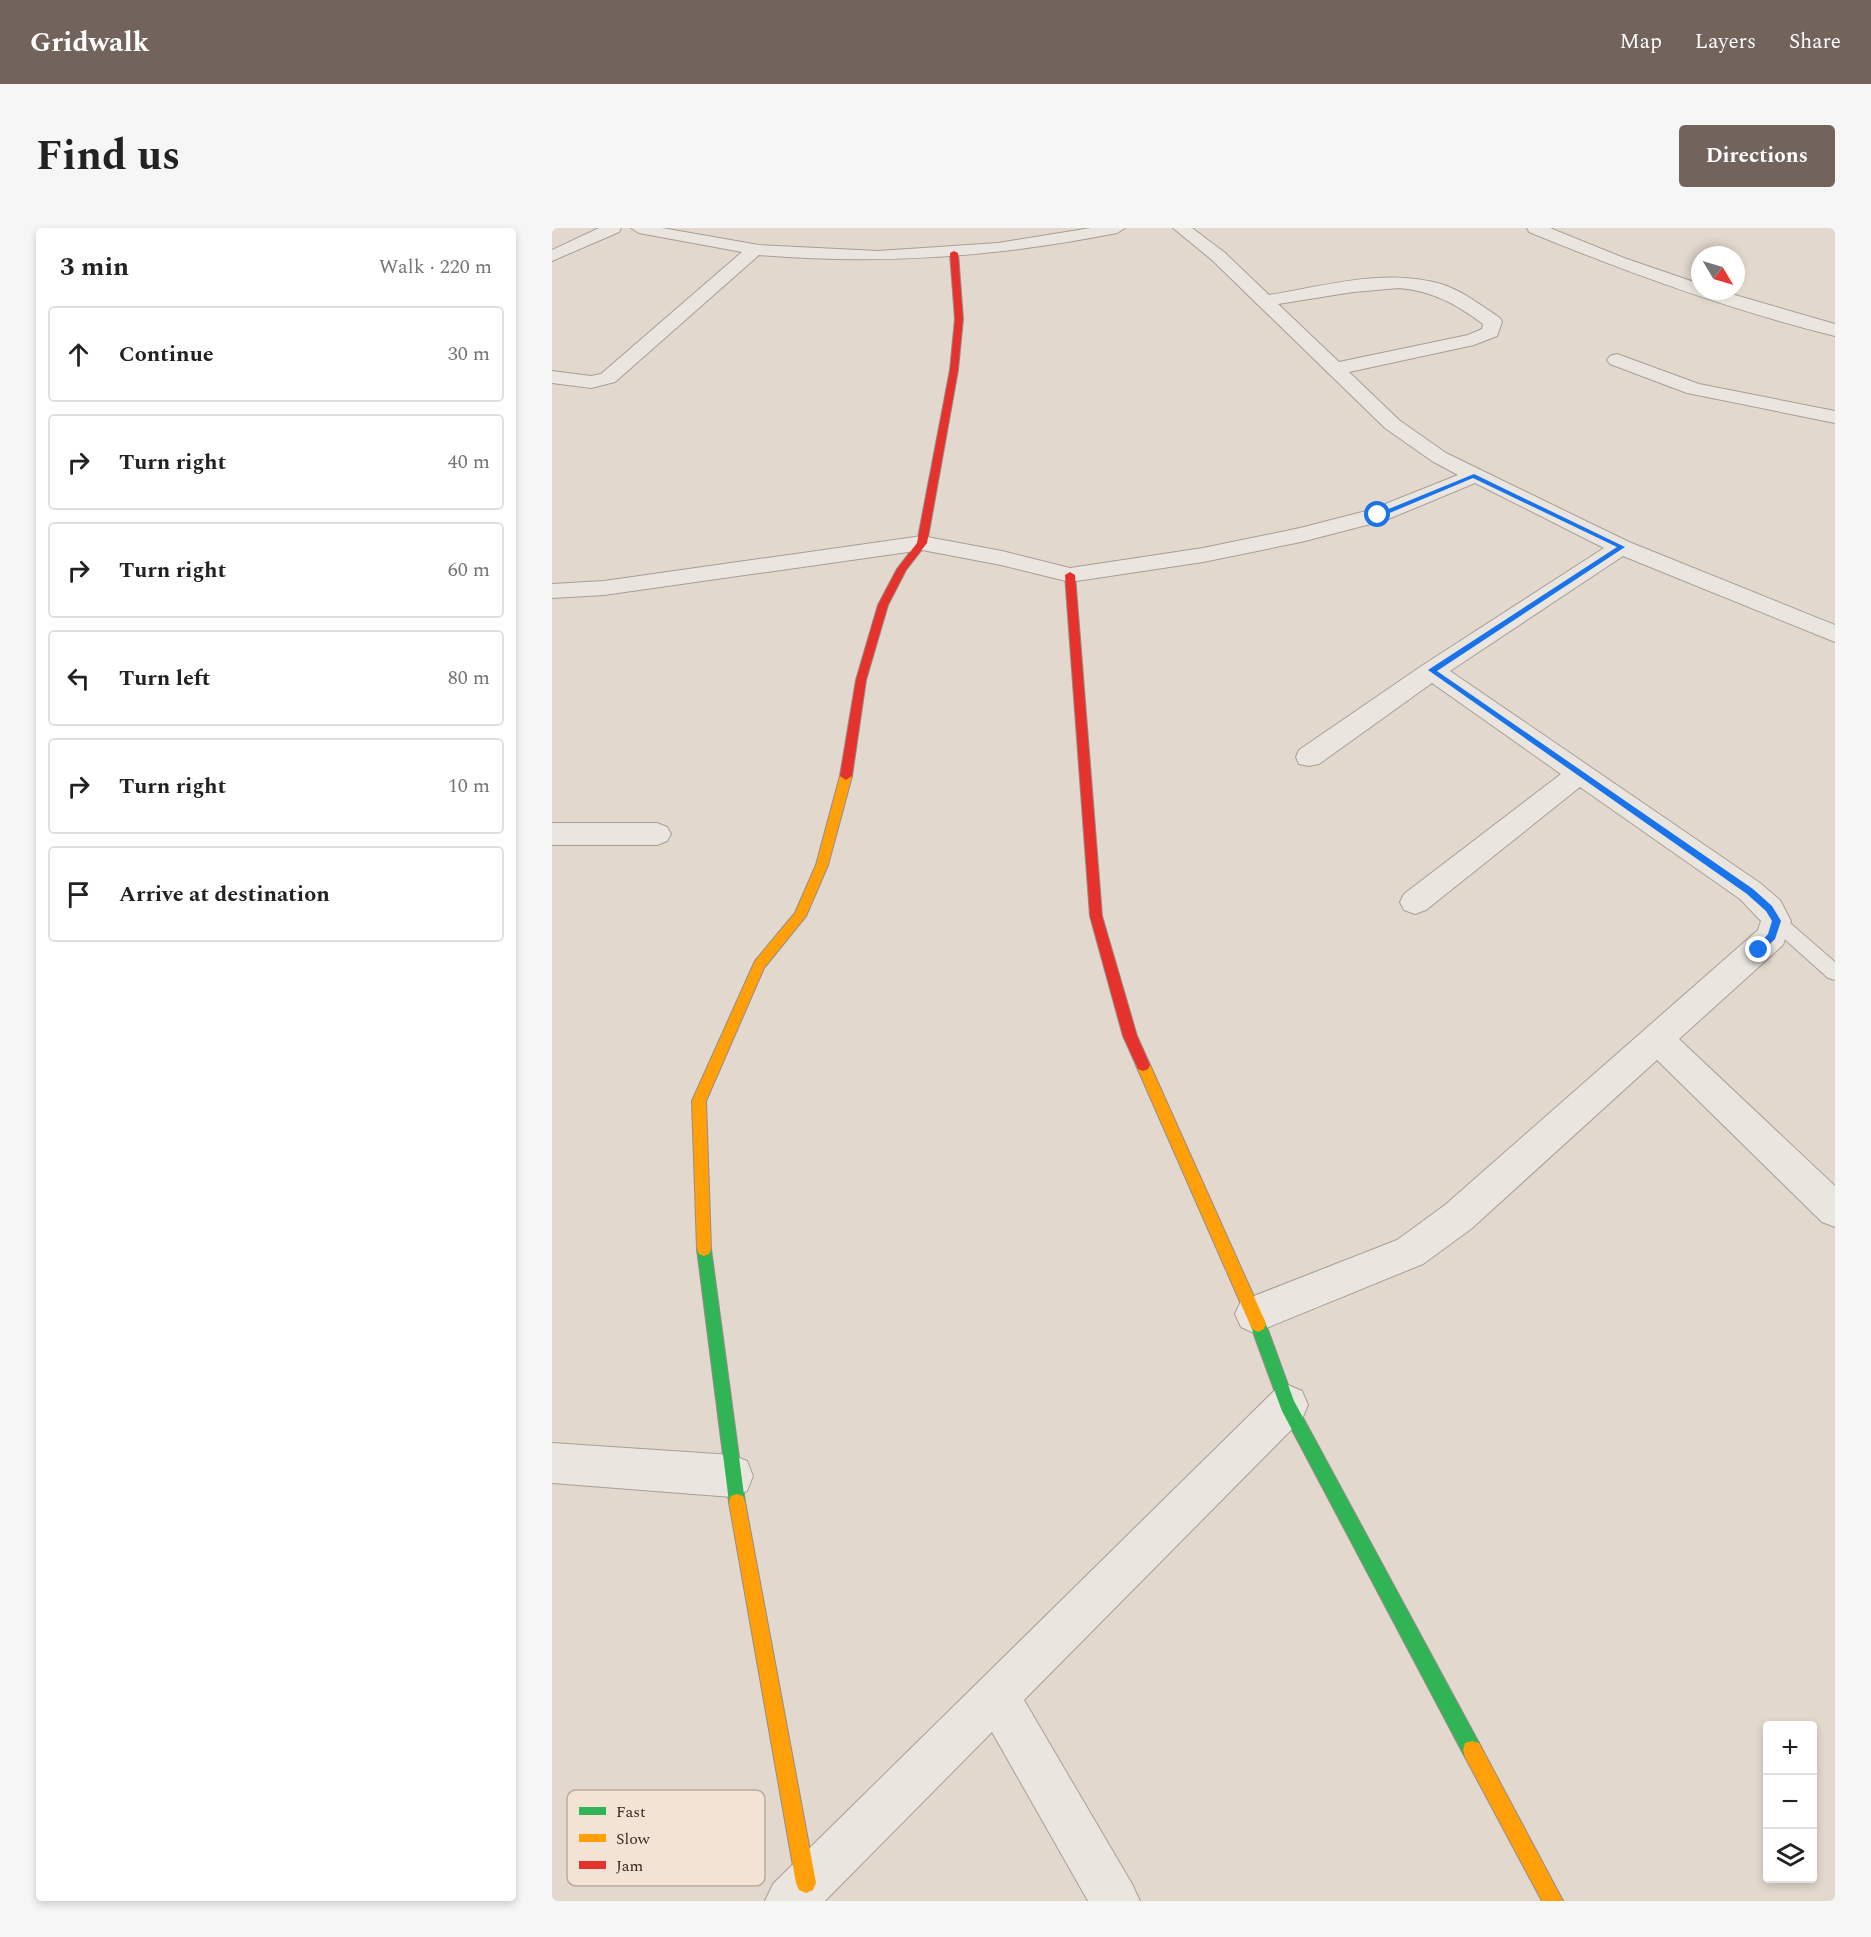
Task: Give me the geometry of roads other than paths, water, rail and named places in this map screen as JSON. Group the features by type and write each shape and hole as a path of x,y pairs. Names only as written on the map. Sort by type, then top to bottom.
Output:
{"street":[{"path":"552,256 613,228"},
{"path":"639,228 756,249 877,256 1117,228"},
{"path":"1181,228 1218,256 1392,424 1439,457 1622,547 1835,634"},
{"path":"1535,228 1596,254 1691,287"},
{"path":"798,1892 732,1476 703,1244 699,1101 721,1046 759,965 800,916 822,865 851,756 861,680 883,604 902,569 922,543 954,370 959,319 961,246"},
{"path":"552,377 591,382 608,378 756,249"},
{"path":"1265,301 1376,285 1417,284 1460,298 1493,322 1490,332 1474,339 1334,369"},
{"path":"1732,300 1835,330"},
{"path":"1617,360 1694,388 1835,417"},
{"path":"552,591 604,588 922,543 1002,558 1070,575 1203,555 1301,534 1378,515 1474,476"},
{"path":"1309,757 1432,670 1622,547"},
{"path":"1070,575 1096,916 1130,1036 1254,1314 1288,1405 1553,1901"},
{"path":"1254,1314 1410,1252 1458,1218 1772,936 1776,921 1769,908 1750,891 1432,670"},
{"path":"1415,902 1580,773"},
{"path":"552,834 657,834"},
{"path":"1657,1039 1835,1210"},
{"path":"798,1892 1288,1405"},
{"path":"552,1463 732,1476"},
{"path":"996,1695 1115,1901"}],"lane":[{"path":"1776,921 1835,974"}]}
